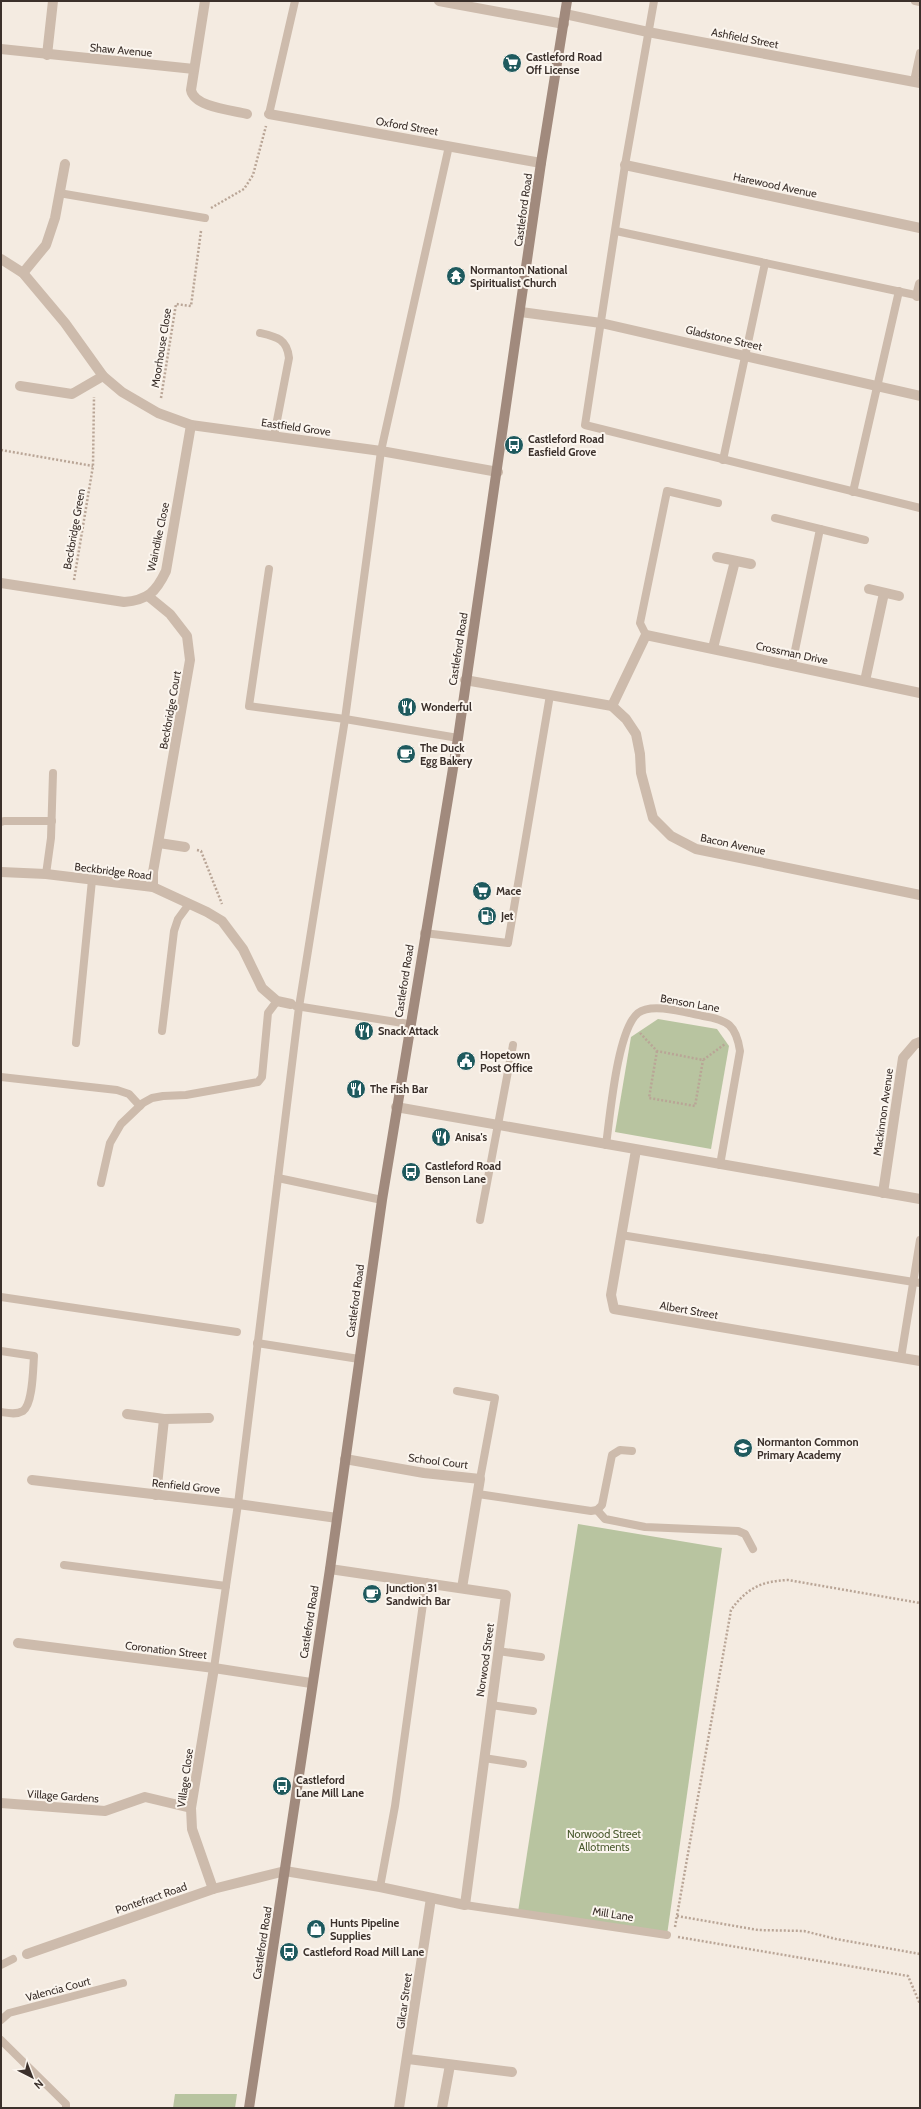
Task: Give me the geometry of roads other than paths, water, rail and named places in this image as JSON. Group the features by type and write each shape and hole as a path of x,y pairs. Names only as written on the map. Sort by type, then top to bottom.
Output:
{"street":[{"path":"47,55 53,1"},
{"path":"205,1 190,90 195,100 199,102 247,114"},
{"name":"Ashfield Street","path":"439,1 648,32 917,82"},
{"name":"Castleford Road","path":"249,2108 285,1871 311,1683 330,1569 396,1107 424,933 458,738 465,680 498,472 542,163 567,1"},
{"name":"Shaw Avenue","path":"1,49 47,55 194,68"},
{"name":"Oxford Street","path":"269,114 542,163"},
{"path":"23,273 46,245 55,218 65,164"},
{"name":"Harewood Avenue","path":"625,164 920,228"},
{"name":"Eastfield Grove","path":"1,259 23,273 65,323 103,376 122,392 158,412 191,425 381,451 498,472"},
{"path":"919,296 920,284"},
{"name":"Gladstone Street","path":"521,312 601,323 747,355 920,396"},
{"path":"20,386 72,394 94,383 103,376"},
{"name":"Waindike Close","path":"148,596 158,586 166,571 191,425"},
{"path":"717,557 751,564"},
{"path":"713,648 735,561"},
{"path":"1,583 124,602 137,601 148,596"},
{"path":"869,589 899,596"},
{"path":"866,681 884,593"},
{"name":"Beckbridge Court","path":"148,596 170,614 187,636 190,660 153,872 153,887"},
{"path":"465,680 612,706 646,635"},
{"name":"Crossman Drive","path":"646,635 920,693"},
{"name":"Bacon Avenue","path":"612,706 626,718 636,734 640,754 641,773 653,818 671,836 696,849 920,895"},
{"path":"159,843 185,847"},
{"name":"Beckbridge Road","path":"1,872 46,874 153,887 207,912 222,921 243,949 262,988 277,1000 295,1006"},
{"name":"Mackinnon Avenue","path":"883,1193 903,1058 915,1044 920,1042"},
{"path":"396,1107 920,1199"},
{"name":"Albert Street","path":"636,1150 611,1295 614,1309 920,1361"},
{"path":"126,1414 164,1419 209,1418"},
{"path":"156,1495 164,1419"},
{"name":"School Court","path":"345,1459 424,1473 480,1479"},
{"path":"462,1588 480,1479"},
{"name":"Renfield Grove","path":"32,1480 238,1504 337,1518"},
{"name":"Norwood Street","path":"330,1569 506,1595 465,1905"},
{"name":"Coronation Street","path":"18,1643 214,1668 311,1683"},
{"name":"Village Close","path":"213,1889 192,1829 191,1808 214,1668"},
{"name":"Village Gardens","path":"1,1803 105,1811 145,1797 191,1808"},
{"name":"Mill Lane","path":"285,1871 380,1887 465,1905"},
{"name":"Pontefract Road","path":"27,1954 213,1889 285,1871"},
{"name":"Gilcar Street","path":"399,2108 408,2059 431,1898"},
{"path":"408,2059 450,2066 512,2072"},
{"path":"442,2108 450,2066"}],"lane":[{"path":"269,114 295,1"},
{"path":"654,1 625,164 586,425 920,508"},
{"path":"915,1 920,2"},
{"path":"917,82 920,53"},
{"path":"214,1668 238,1504 278,1178 295,1006 345,719 381,451 449,146"},
{"path":"59,193 205,218"},
{"path":"616,231 919,296"},
{"path":"724,460 766,263"},
{"path":"853,492 899,291"},
{"path":"260,333 275,336 284,341 288,349 289,358 274,436"},
{"path":"646,635 640,623 667,491 718,503"},
{"path":"775,518 864,540"},
{"path":"792,665 820,529"},
{"path":"269,569 248,706 345,719 458,738"},
{"path":"424,933 508,942 550,695"},
{"path":"46,874 52,821 53,773"},
{"path":"1,822 4,820 52,821"},
{"path":"76,1043 92,880"},
{"path":"162,1031 174,931 178,918 189,904"},
{"path":"101,1184 110,1143 121,1124 140,1106 152,1098 186,1095 258,1082 262,1076 268,1013 277,1000"},
{"path":"295,1006 410,1024"},
{"name":"Benson Lane","path":"606,1145 622,1043 631,1022 638,1013 652,1008 715,1018 729,1024 738,1035 740,1051 720,1165"},
{"path":"480,1220 513,1045"},
{"path":"1,1077 117,1090 129,1094 140,1106"},
{"path":"278,1178 382,1200"},
{"path":"621,1235 917,1282"},
{"path":"901,1358 917,1282 920,1240"},
{"path":"1,1297 237,1332"},
{"path":"257,1343 359,1360"},
{"path":"1,1351 34,1356 29,1404 22,1412 16,1414 1,1412"},
{"name":"School Court","path":"457,1391 495,1398 480,1479"},
{"path":"478,1494 591,1511 597,1510 602,1505 612,1455 620,1450 632,1451"},
{"path":"597,1510 605,1519 645,1527 738,1531 745,1534 753,1549"},
{"path":"64,1565 226,1586"},
{"path":"380,1887 395,1806 426,1582"},
{"path":"498,1651 541,1657"},
{"path":"491,1705 533,1711"},
{"path":"484,1758 523,1764"},
{"name":"Mill Lane","path":"465,1905 670,1935"},
{"path":"1,1965 13,1959"},
{"name":"Valencia Court","path":"1,2020 9,2013 123,1983"},
{"path":"1,2040 66,2104 66,2108"}],"place":[{"name":"Castleford Road Off License","path":"512,63"},
{"name":"Normanton National Spiritualist Church","path":"456,276"},
{"name":"Castleford Road Easfield Grove","path":"514,445"},
{"name":"Wonderful","path":"407,707"},
{"name":"The Duck Egg Bakery","path":"406,754"},
{"name":"Mace","path":"482,891"},
{"name":"Jet","path":"487,916"},
{"name":"Snack Attack","path":"364,1031"},
{"name":"Hopetown Post Office","path":"466,1061"},
{"name":"The Fish Bar","path":"356,1089"},
{"name":"Anisa's","path":"441,1137"},
{"name":"Castleford Road Benson Lane","path":"411,1172"},
{"name":"Normanton Common Primary Academy","path":"743,1448"},
{"name":"Junction 31 Sandwich Bar","path":"372,1594"},
{"name":"Castleford Lane Mill Lane","path":"282,1786"},
{"name":"Hunts Pipeline Supplies","path":"316,1929"},
{"name":"Castleford Road Mill Lane","path":"289,1952"}],"park label":[{"name":"Norwood Street Allotments","path":"604,1840"}]}
